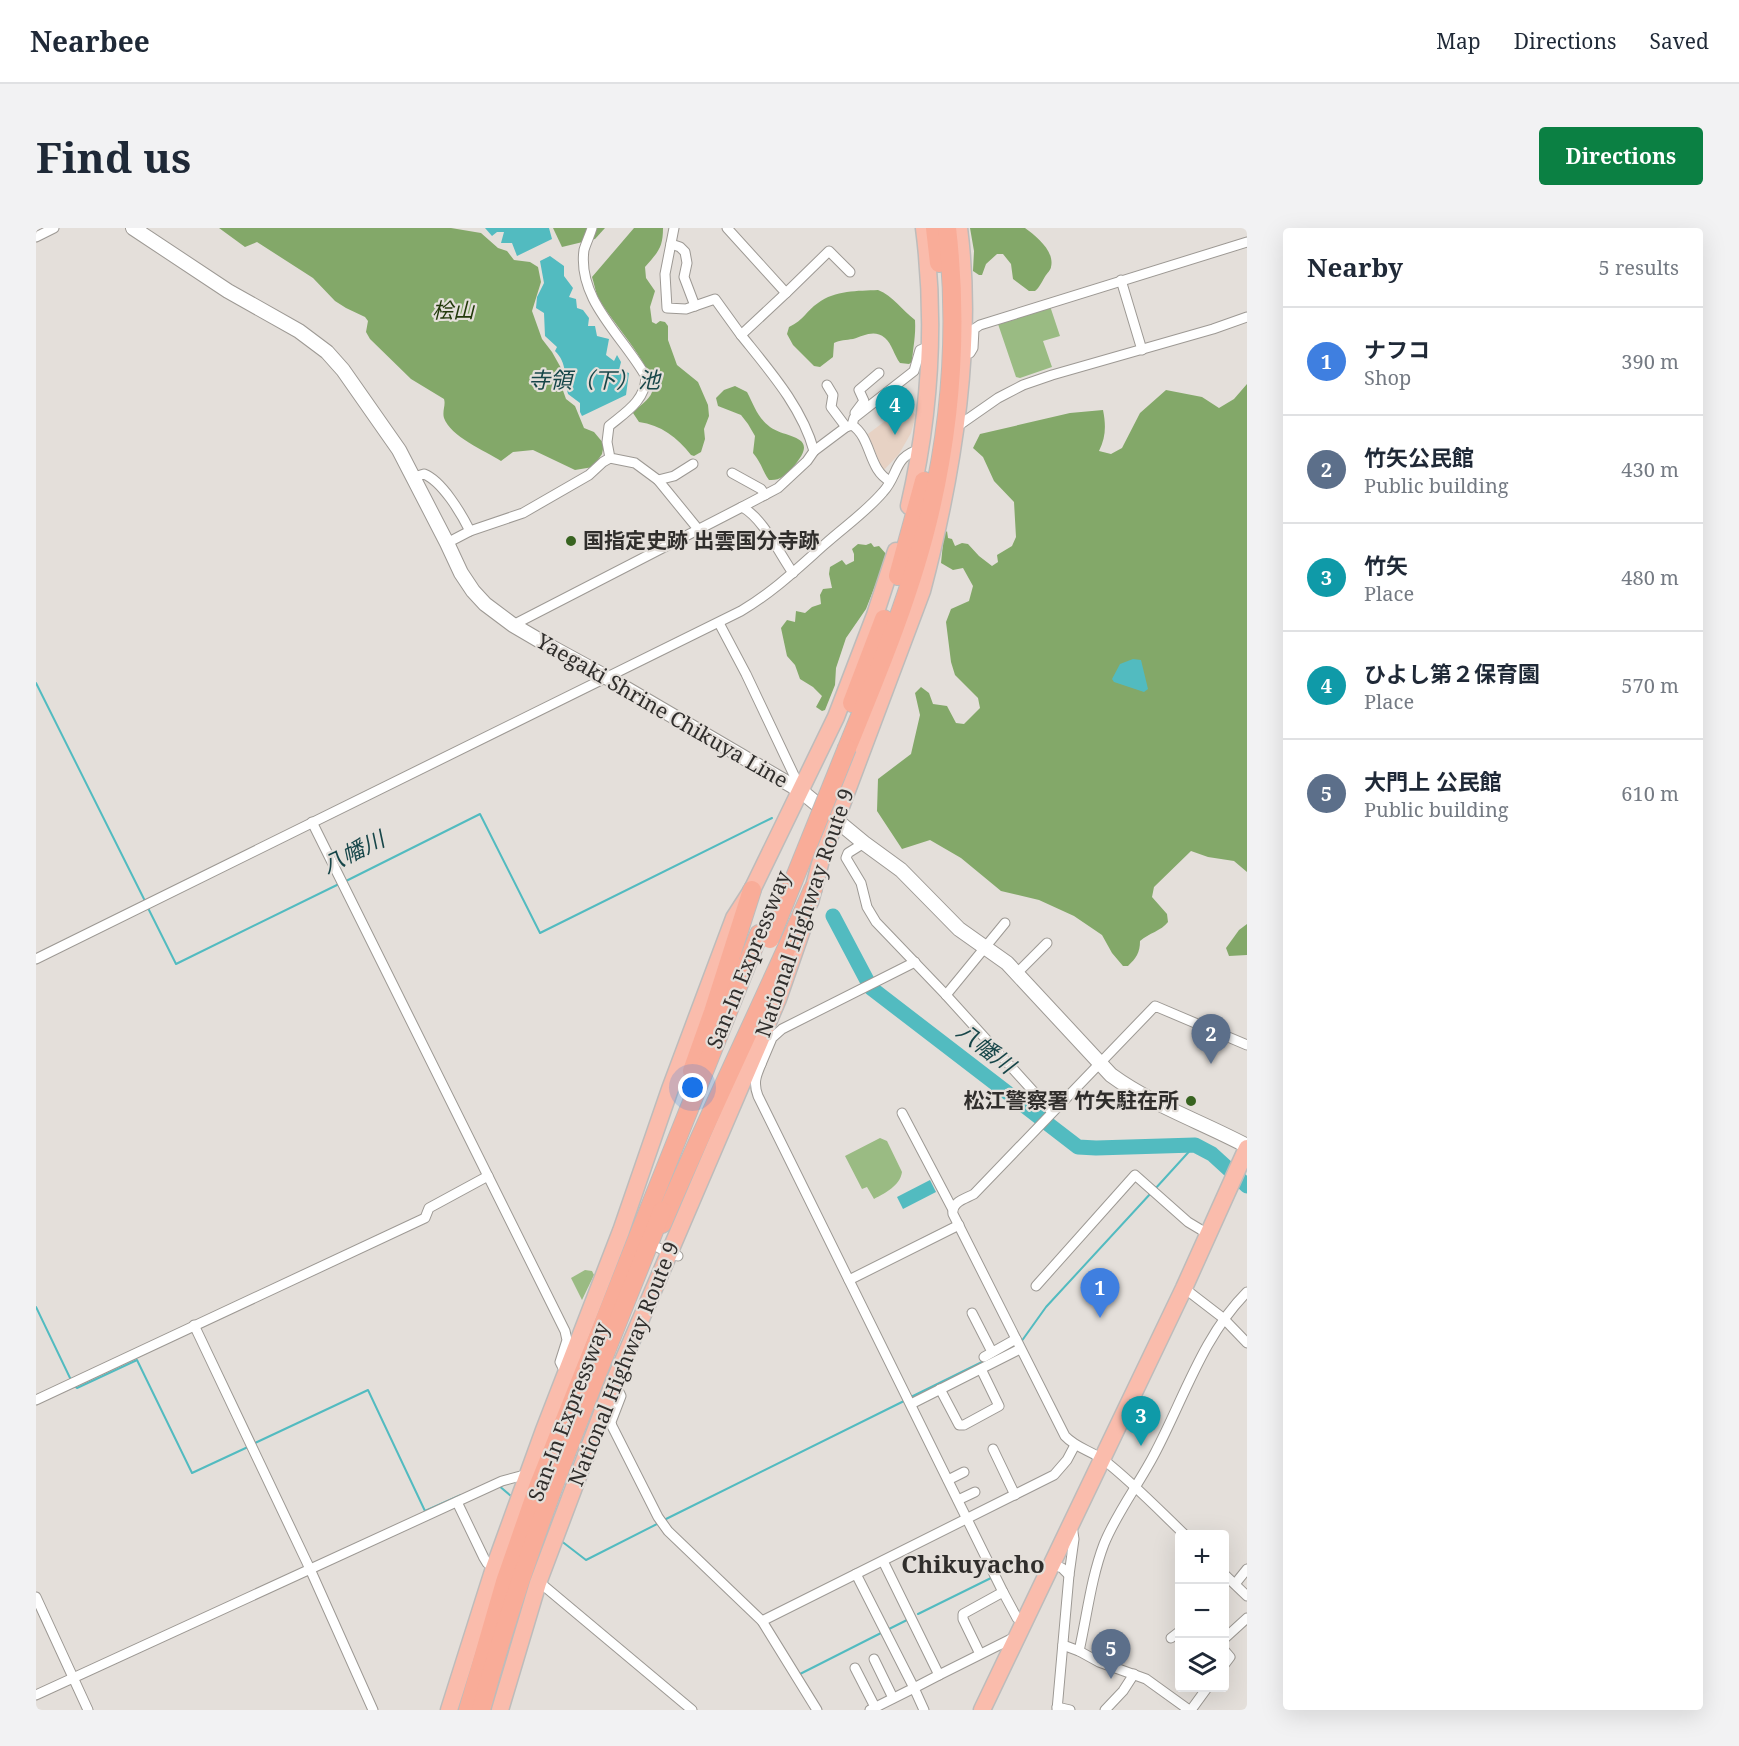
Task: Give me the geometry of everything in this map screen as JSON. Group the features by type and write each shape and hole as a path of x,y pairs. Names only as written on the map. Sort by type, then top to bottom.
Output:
{"highway":[{"name":"National Highway Route 9","path":"449,1710 528,1474 621,1231 670,1089 734,918 752,890 836,717 875,615 906,516 921,449 930,346 929,269 924,228"},
{"name":"San-In Expressway","path":"468,1710 505,1582 538,1487 630,1257 842,746 896,585 919,505 927,466 938,385 941,301 934,228"},
{"name":"San-In Expressway","path":"842,746 878,672 907,590 939,469 946,428 952,344 948,228"},
{"name":"National Highway Route 9","path":"500,1710 532,1581 609,1388 668,1252 757,1062 788,973 821,860 922,591 934,545 955,428 962,354 964,286 959,228"},
{"path":"619,1318 638,1282 690,1159 763,1004 813,889"},
{"path":"630,1257 658,1163 713,1012 752,890"},
{"name":"San-In Expressway","path":"481,1710 518,1586 552,1488 765,936"},
{"path":"982,1710 1184,1288 1247,1147"}],"main road":[{"name":"Yaegaki Shrine Chikuya Line","path":"133,228 228,291 299,331 327,352 385,428 414,477 461,573 473,591 491,609 513,625 801,791 901,870 959,929 987,947 1017,973 1099,1063 1131,1089 1247,1147"}],"street":[{"path":"36,237 54,228"},
{"path":"592,228 584,249 585,274 592,297 646,377 645,389 636,404 609,426 607,442 610,458"},
{"path":"674,228 665,274 667,308 686,309 715,299 784,390 799,416 814,451"},
{"path":"727,228 786,292"},
{"path":"962,354 970,353 973,348 974,329 980,325 1247,242"},
{"path":"671,244 685,252 687,263 684,277 695,306"},
{"path":"741,335 829,251 850,272"},
{"path":"1121,280 1142,350"},
{"path":"955,428 998,398 1023,385 1247,317"},
{"path":"513,625 778,488 807,461 814,451 914,371 920,350 930,346"},
{"path":"851,423 855,412 864,401 859,390 879,373"},
{"path":"827,385 833,395 831,407 861,433 881,476 890,482"},
{"path":"36,959 608,678 761,600 886,490 901,458 912,451 921,449"},
{"path":"447,543 470,531 523,513 589,475 610,458 635,463 658,480 698,529"},
{"path":"658,480 674,476 693,464"},
{"path":"732,473 761,489 765,495"},
{"path":"414,477 424,474 430,477 451,500 470,531"},
{"path":"742,507 750,511 757,519 793,573"},
{"path":"719,622 801,791"},
{"path":"312,822 565,1331 567,1340 560,1362 563,1368 568,1370"},
{"path":"864,843 848,853 846,858 861,883 867,908 876,922 946,995 1047,1118"},
{"path":"946,995 1005,923"},
{"path":"1017,973 1047,943"},
{"path":"915,962 782,1029 772,1038 757,1062 755,1087 1003,1592 1017,1618 1025,1623"},
{"path":"952,1208 954,1204 974,1194 1155,1006 1247,1045"},
{"path":"902,1113 952,1208 1059,1427 1075,1445 1102,1459 1136,1487 1180,1530"},
{"path":"1036,1286 1135,1175 1188,1222 1208,1234"},
{"path":"36,1400 425,1218 429,1208 488,1176"},
{"path":"849,1280 959,1225"},
{"path":"1184,1288 1223,1318 1247,1343"},
{"path":"1079,1651 1104,1545 1223,1318 1247,1292"},
{"path":"972,1312 988,1355 1018,1344"},
{"path":"194,1325 310,1569 373,1710"},
{"path":"909,1400 940,1389 981,1369 1018,1344"},
{"path":"940,1389 959,1425 964,1425 999,1406 981,1369"},
{"path":"609,1388 619,1392 621,1396 611,1422 612,1426 658,1517 668,1531 762,1622 817,1710"},
{"path":"762,1622 1054,1475 1067,1460 1075,1445"},
{"path":"993,1449 1015,1495"},
{"path":"948,1480 964,1472"},
{"path":"36,1695 456,1502 502,1482 528,1474"},
{"path":"958,1500 975,1492"},
{"path":"456,1502 484,1558 496,1569"},
{"path":"1070,1710 1057,1709 1074,1539 1072,1521"},
{"path":"883,1562 939,1675"},
{"path":"1052,1564 1062,1568 1069,1575"},
{"path":"1235,1584 1247,1569"},
{"path":"856,1574 924,1710"},
{"path":"1229,1579 1247,1596"},
{"path":"532,1581 544,1586 692,1710"},
{"path":"980,1654 963,1619 963,1614 1003,1592"},
{"path":"36,1597 88,1710"},
{"path":"1225,1638 1247,1618"},
{"path":"1171,1638 1175,1634"},
{"path":"855,1668 872,1709 1011,1639 1016,1640"},
{"path":"1063,1645 1099,1662 1146,1679 1190,1710 1204,1692"},
{"path":"873,1659 893,1698"},
{"path":"1105,1710 1123,1691 1134,1674"}],"shaded area":[{"path":"906,405 916,415 911,433 899,454 883,471 868,434"}],"green space":[{"name":"桧山","path":"219,228 451,228 481,233 498,248 507,251 514,260 530,262 538,267 541,282 532,311 542,339 561,368 561,385 566,399 575,406 584,428 594,432 604,444 602,454 593,467 575,470 533,450 513,452 501,461 478,448 460,437 448,425 444,418 444,399 411,379 370,339 366,332 368,321 365,317 335,301 313,278 257,242 245,247"},
{"path":"553,228 605,228 595,239 562,247"},
{"path":"634,228 663,228 659,249 645,267 646,278 655,291 650,307 652,322 656,324 660,321 665,322 668,326 668,340 677,365 698,382 708,405 709,416 704,429 705,439 701,452 694,456 668,433 639,422 633,413 651,395 652,382 640,357 602,305 592,277"},
{"path":"970,228 1025,228 1039,240 1050,255 1051,261 1050,269 1037,289 1029,291 1013,279 1011,264 1003,254 997,254 986,264 982,275 973,271 974,251"},
{"path":"878,290 893,299 915,320 912,362 909,364 900,363 887,340 877,334 834,343 833,357 820,367 814,366 793,345 787,334 789,327 818,303 839,293"},
{"path":"1050,306 1060,336 1043,341 1052,367 1020,378 1016,377 998,324"},
{"path":"1247,384 1247,872 1234,861 1208,857 1191,851 1154,887 1152,897 1167,914 1168,922 1140,941 1135,958 1128,966 1123,966 1112,953 1102,935 1074,916 1039,900 1001,891 961,858 930,840 902,849 877,811 878,779 911,754 920,715 915,693 921,687 929,693 933,704 947,706 956,723 964,724 980,708 978,698 955,675 946,622 951,609 969,601 973,586 963,568 953,570 941,563 944,534 947,531 948,538 952,539 955,546 962,543 968,544 992,566 998,562 997,555 1012,546 1016,537 1014,502 994,481 983,457 973,448 980,434 1070,413 1103,410 1105,431 1099,451 1111,454 1122,448 1140,413 1166,390 1202,397 1219,408 1234,399"},
{"path":"735,386 747,392 759,415 770,427 799,439 803,443 804,449 801,457 785,475 769,480 753,453 755,436 748,424 741,415 718,406 716,398 724,390"},
{"path":"871,543 874,547 879,546 887,555 866,609 846,638 836,668 835,685 825,710 822,711 816,707 822,696 800,679 795,665 787,656 781,628 787,620 795,622 796,611 805,613 821,604 820,595 823,589 832,588 830,567 842,560 846,565 854,561 852,549 858,544"},
{"path":"1247,924 1247,955 1229,956 1226,948 1239,930"},
{"path":"880,1138 887,1141 902,1172 895,1185 874,1199 867,1187 862,1189 845,1156"},
{"path":"585,1270 592,1271 594,1275 582,1300 571,1278"}],"water":[{"path":"485,228 549,228 552,239 517,256 512,243 501,243 504,232 497,232 492,236"},
{"name":"寺領（下）池","path":"550,256 564,266 564,276 573,288 569,297 576,299 577,308 583,310 589,318 588,326 595,326 597,336 609,339 606,355 614,361 617,355 621,362 619,370 629,373 626,395 582,416 580,403 568,394 564,365 555,351 557,347 545,336 544,313 536,308 537,297 544,283 540,261"},
{"path":"1133,659 1141,660 1148,689 1144,692 1114,682 1112,679 1120,664"},
{"path":"930,1180 936,1192 903,1209 897,1197"}],"waterway":[{"name":"八幡川","path":"36,683 146,903"},
{"name":"八幡川","path":"346,881 480,814 540,933 772,818"},
{"name":"八幡川","path":"148,908 176,964 341,883"},
{"name":"八幡川","path":"833,916 871,988 1078,1147 1195,1145 1212,1154 1247,1186"},
{"path":"1155,1189 1195,1145"},
{"path":"1021,1342 1046,1307 1151,1193"},
{"path":"36,1307 71,1380"},
{"path":"73,1385 77,1388 137,1360 192,1473 250,1446"},
{"path":"911,1397 986,1360"},
{"path":"255,1443 368,1390 425,1511 461,1495"},
{"path":"664,1520 906,1400"},
{"path":"498,1485 511,1496"},
{"path":"560,1540 586,1560 659,1523"},
{"path":"918,1614 993,1577"},
{"path":"887,1630 909,1619"},
{"path":"800,1674 883,1632"}],"place":[{"name":"ひよし第２保育園","path":"895,435"},
{"name":"国指定史跡 出雲国分寺跡","path":"571,541"},
{"name":"竹矢公民館","path":"1211,1064"},
{"name":"松江警察署 竹矢駐在所","path":"1191,1101"},
{"name":"ナフコ","path":"1100,1318"},
{"name":"竹矢","path":"1141,1446"},
{"name":"大門上 公民館","path":"1111,1679"}],"district":[{"name":"Chikuyacho","path":"973,1565"}]}
